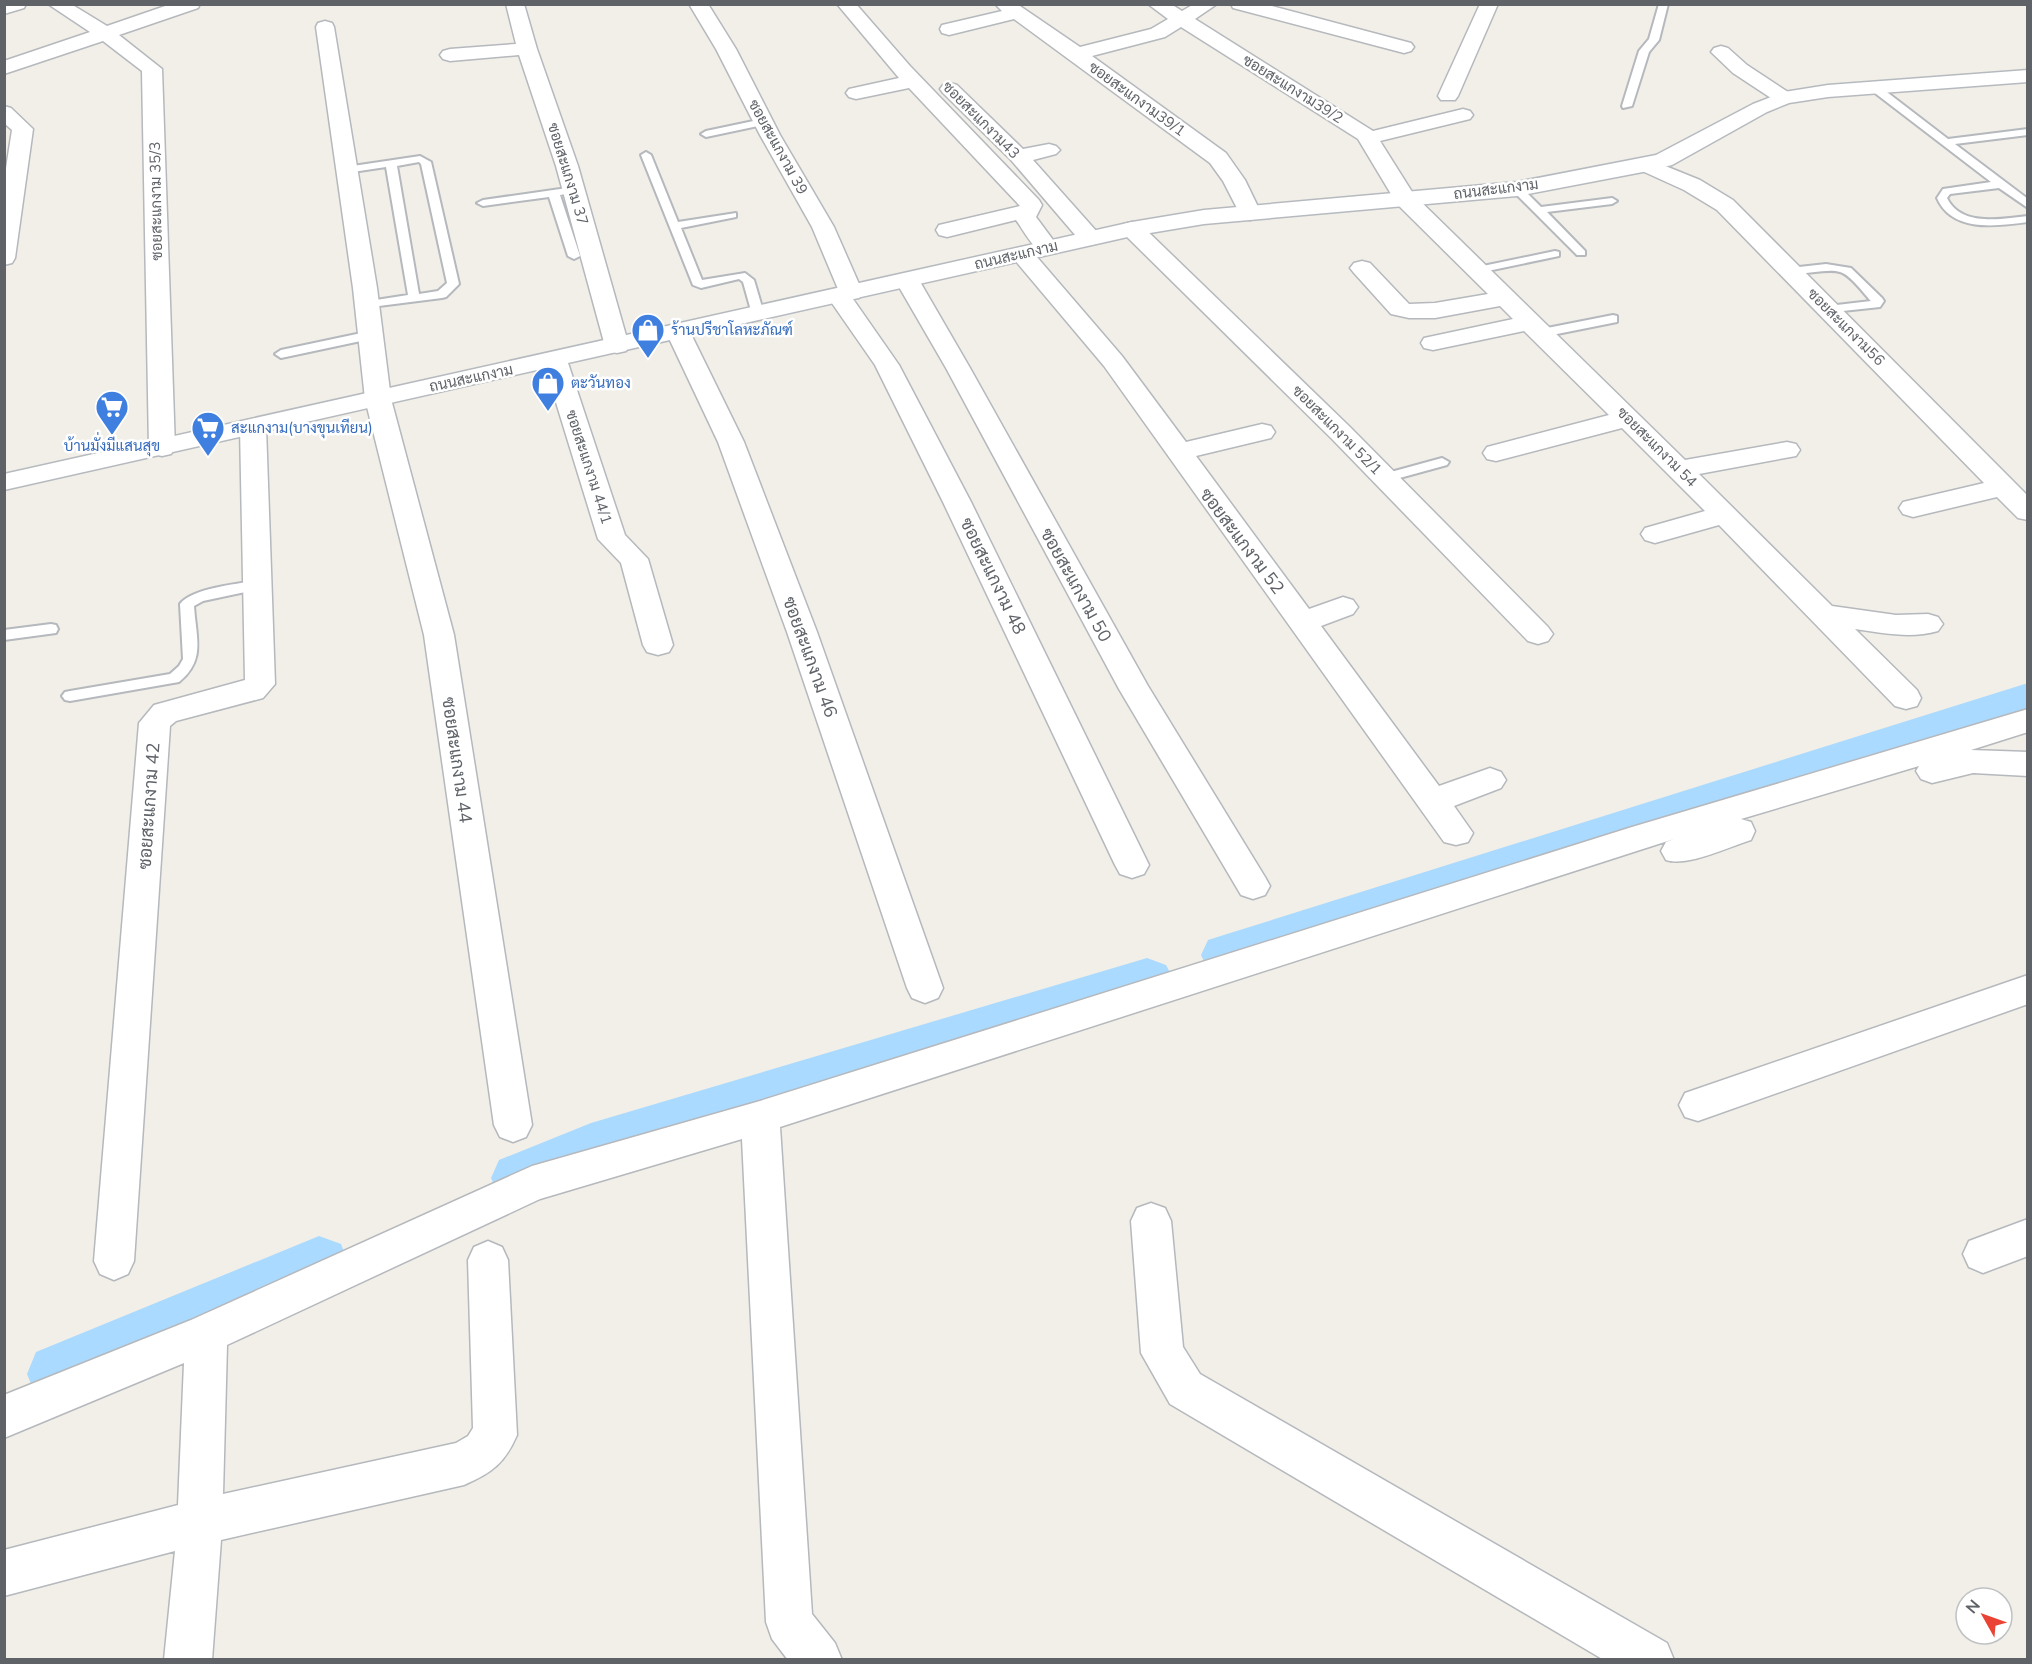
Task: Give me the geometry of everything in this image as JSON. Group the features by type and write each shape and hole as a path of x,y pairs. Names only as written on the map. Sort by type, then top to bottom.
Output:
{"street":[{"path":"4,9 17,4"},
{"name":"ซอยสะแกงาม 35/3","path":"57,4 106,34 149,65 153,72 162,448"},
{"path":"4,68 191,4"},
{"name":"ซอยสะแกงาม 37","path":"515,4 563,191 617,346"},
{"name":"ซอยสะแกงาม 39","path":"698,4 726,49 763,122 823,228 845,294"},
{"path":"846,4 913,81 1031,205 1028,211 947,230"},
{"path":"868,4 921,60"},
{"name":"ซอยสะแกงาม39/2","path":"1157,4 1369,138 1405,199"},
{"path":"1077,54 1158,33 1208,4"},
{"path":"1240,4 1404,47"},
{"path":"1448,96 1489,4"},
{"path":"949,29 1010,9"},
{"name":"ซอยสะแกงาม39/1","path":"1010,9 1077,54 1218,158 1234,180 1250,213"},
{"name":"ซอยสะแกงาม 44","path":"325,27 367,305 378,399 439,635 513,1125"},
{"path":"450,55 527,49"},
{"path":"1721,52 1740,69 1784,98"},
{"name":"ซอยสะแกงาม43","path":"937,76 1018,156 1090,238"},
{"name":"ถนนสะแกงาม","path":"4,482 1132,229 1204,217 1517,189 1648,165 1664,160 1760,108 1784,98 1828,91 2028,76"},
{"path":"856,93 913,81"},
{"path":"4,112 22,129 4,258"},
{"path":"1369,138 1463,115"},
{"path":"1018,156 1049,150"},
{"name":"ซอยสะแกงาม56","path":"1648,165 1692,185 1725,205 2028,512"},
{"name":"ซอยสะแกงาม 54","path":"1405,199 1478,270 1503,298 1725,514 1906,698"},
{"name":"ซอยสะแกงาม 52","path":"1028,211 1024,217 1035,251 1178,452 1456,833"},
{"name":"ซอยสะแกงาม 52/1","path":"1132,229 1385,478 1538,634"},
{"path":"1362,268 1399,309 1407,312 1427,311 1503,298"},
{"name":"ซอยสะแกงาม 50","path":"906,280 958,368 1134,689 1253,886"},
{"name":"ซอยสะแกงาม 48","path":"845,294 887,365 967,522 1132,864"},
{"path":"1433,343 1536,328"},
{"name":"ซอยสะแกงาม 46","path":"678,332 730,442 802,632 925,988"},
{"name":"ซอยสะแกงาม 44/1","path":"555,360 612,539 634,559 658,645"},
{"path":"1496,453 1628,418"},
{"name":"ซอยสะแกงาม 42","path":"114,1261 155,723 165,713 258,688 260,684 260,585 254,427"},
{"path":"1178,452 1262,432"},
{"path":"1679,469 1787,450"},
{"path":"1913,508 2003,487"},
{"path":"1655,534 1725,514"},
{"path":"1303,622 1343,607"},
{"path":"1823,614 1896,625 1928,624"},
{"path":"4,1417 206,1334 532,1184 1034,1033 1655,833 1943,748 2028,720"},
{"path":"1678,850 1956,764 1972,761 2028,764"},
{"path":"1433,801 1490,780"},
{"path":"1698,1105 2028,989"},
{"path":"760,1117 789,1622 818,1659"},
{"path":"1151,1221 1162,1353 1185,1389 1650,1659"},
{"path":"1983,1254 2028,1238"},
{"path":"4,1573 200,1522 464,1463 483,1451 495,1435 488,1260"},
{"path":"188,1659 200,1522 206,1334"}],"lane":[{"path":"1627,106 1644,51 1654,40 1664,4"},
{"path":"1875,88 2028,205"},
{"path":"706,134 763,122"},
{"path":"1946,142 2028,132"},
{"path":"646,155 697,283 701,285 741,275 748,280 758,314"},
{"path":"346,170 420,159 426,162 453,284 442,294 367,305"},
{"path":"391,163 414,298"},
{"path":"2002,184 1947,191 1942,198 1944,204 1958,215 1979,223 2028,219"},
{"path":"1517,189 1581,253"},
{"path":"483,203 563,191 574,256"},
{"path":"1540,210 1612,201"},
{"path":"674,226 732,215"},
{"path":"1478,270 1555,254"},
{"path":"1790,271 1833,267 1847,270 1878,301 1868,306 1828,310"},
{"path":"1536,328 1613,319"},
{"path":"280,354 371,335"},
{"path":"1385,478 1442,462"},
{"path":"70,696 174,678 185,669 190,659 188,604 199,597 260,585"},
{"path":"4,635 51,629"}],"waterway":[{"path":"1227,955 2028,699"},
{"path":"520,1178 591,1148 1147,980"},
{"path":"59,1374 319,1264"}],"place":[{"name":"ร้านปรีชาโลหะภัณฑ์","path":"648,359"},
{"name":"ตะวันทอง","path":"548,412"},
{"name":"บ้านมั่งมีแสนสุข","path":"112,436"},
{"name":"สะแกงาม(บางขุนเทียน)","path":"208,457"}]}
